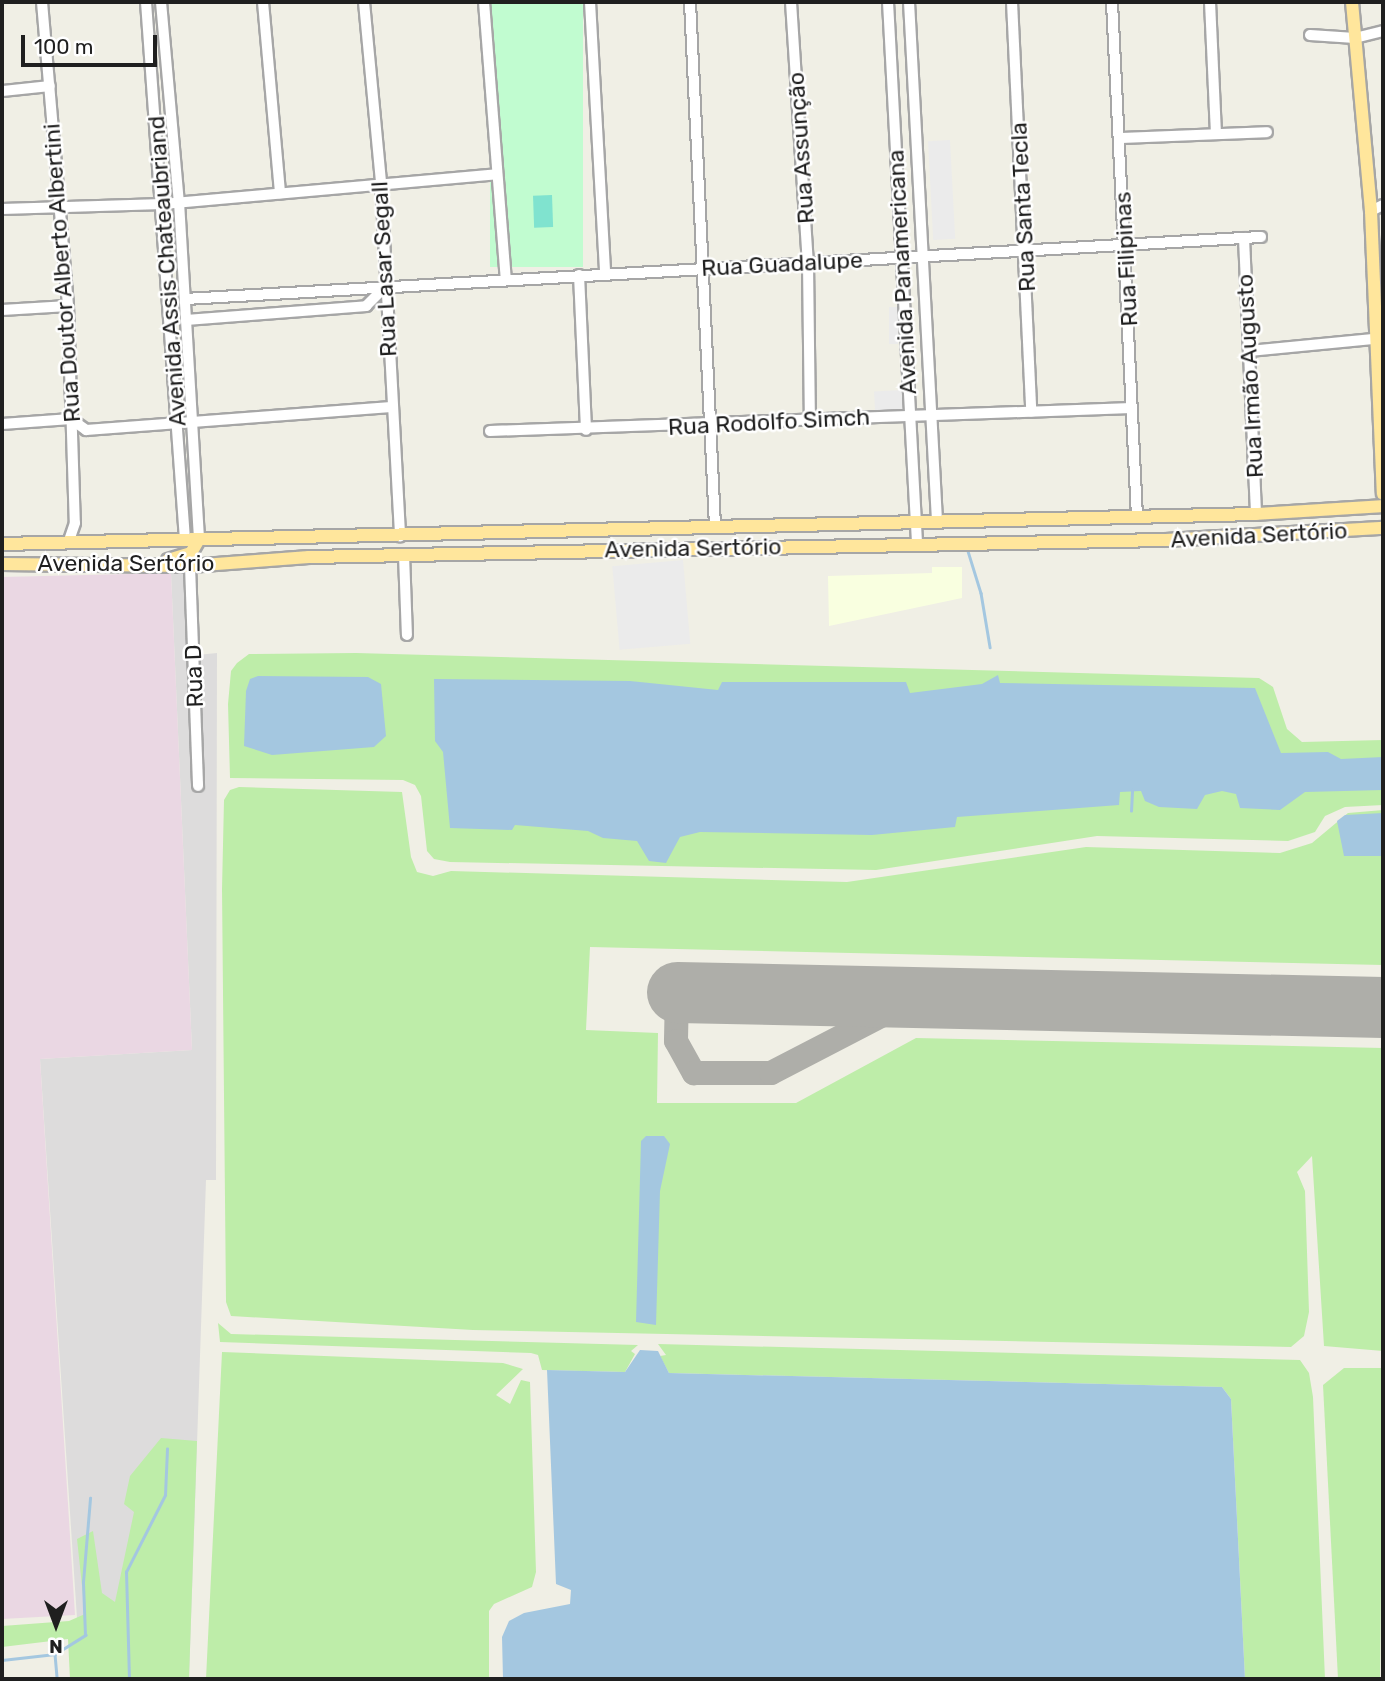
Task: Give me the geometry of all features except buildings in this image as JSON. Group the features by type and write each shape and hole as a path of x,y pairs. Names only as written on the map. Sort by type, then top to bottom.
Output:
{"main road":[{"path":"1352,2 1377,208 1383,494"},
{"name":"Avenida Sertório","path":"2,544 1256,514 1383,506"},
{"name":"Avenida Sertório","path":"2,564 190,566 404,555 916,542 1193,539 1383,528"},
{"path":"129,564 185,557 199,540"}],"street":[{"name":"Rua Doutor Alberto Albertini","path":"42,2 62,206 68,306 75,523 68,543"},
{"name":"Avenida Assis Chateaubriand","path":"146,2 167,251 185,540"},
{"name":"Avenida Assis Chateaubriand","path":"161,2 179,202 199,540"},
{"path":"263,2 280,193"},
{"name":"Rua Lasar Segall","path":"364,2 381,183 400,536"},
{"path":"484,2 506,279"},
{"path":"590,2 605,274"},
{"path":"691,2 705,268 708,425 715,527"},
{"name":"Rua Assunção","path":"791,2 808,262 810,419"},
{"name":"Avenida Panamericana","path":"888,2 916,542"},
{"name":"Avenida Panamericana","path":"909,2 929,414 937,521"},
{"name":"Rua Santa Tecla","path":"1012,2 1026,251 1031,412"},
{"name":"Rua Filipinas","path":"1112,2 1126,246 1137,517"},
{"path":"1210,2 1216,133"},
{"path":"1310,35 1355,38 1383,31"},
{"path":"151,71 167,69"},
{"path":"2,91 50,86"},
{"path":"1120,138 1267,132"},
{"path":"2,209 163,204 497,174"},
{"name":"Rua Guadalupe","path":"184,299 1261,237"},
{"name":"Rua Irmão Augusto","path":"1244,238 1256,514"},
{"path":"167,251 182,250"},
{"path":"579,275 586,430"},
{"path":"186,320 367,305 386,286"},
{"path":"288,292 289,311"},
{"path":"2,310 68,306"},
{"path":"1249,351 1380,339"},
{"path":"2,424 71,419 86,430 391,407"},
{"name":"Rua Rodolfo Simch","path":"490,431 586,430 929,414 1132,408"},
{"path":"404,555 407,635"},
{"name":"Rua D","path":"190,566 198,786"}],"shaded area":[{"path":"950,140 955,239 933,240 928,141"},
{"path":"552,195 553,227 534,228 533,196"},
{"path":"889,307 898,307 898,344 889,344"},
{"path":"902,390 903,410 875,411 874,391"},
{"path":"683,560 690,644 620,650 612,566"},
{"path":"932,567 962,567 962,598 829,626 828,576 932,573"},
{"path":"171,573 192,573 197,655 217,653 216,1180 206,1180 189,1679 81,1679 40,1059 192,1050"},
{"path":"171,573 192,1050 40,1059 75,1615 2,1619 2,577"},
{"path":"998,675 1000,683 1255,688 1281,753 1328,752 1341,759 1383,757 1383,790 1305,792 1280,810 1240,808 1236,794 1222,791 1205,795 1197,809 1159,807 1145,801 1141,791 1120,792 1119,805 957,817 955,827 872,835 700,832 680,837 666,863 649,861 637,841 603,838 588,831 515,825 512,830 450,828 443,752 435,741 434,679 630,681 718,690 722,682 906,682 910,693 982,684"},
{"path":"258,676 368,677 381,684 386,736 374,747 272,755 244,746 246,691 250,679"},
{"path":"1383,813 1383,856 1344,856 1337,821 1345,815"},
{"path":"646,1136 664,1136 670,1144 660,1191 656,1325 636,1322 641,1141"},
{"path":"640,1350 658,1351 669,1373 1222,1387 1231,1399 1245,1679 503,1679 502,1637 509,1621 524,1613 570,1604 571,1590 556,1584 547,1370 625,1372"}],"green space":[{"path":"490,2 583,2 583,267 490,267"},
{"path":"356,653 1259,678 1273,687 1287,729 1302,742 1383,740 1383,805 1345,807 1325,816 1315,832 1288,841 1097,836 876,870 450,862 434,859 427,851 421,796 415,785 403,780 230,778 228,704 231,671 237,663 249,654"},
{"path":"239,787 402,792 411,857 417,872 433,876 451,871 847,882 1086,847 1280,853 1312,843 1348,813 1383,810 1383,965 590,947 586,1030 658,1033 657,1103 796,1103 916,1038 1383,1048 1383,1351 1324,1346 1312,1156 1297,1172 1305,1191 1309,1312 1304,1336 1291,1347 473,1330 231,1316 226,1302 222,889 224,800 230,790"},
{"path":"218,1323 231,1334 638,1345 631,1351 635,1354 625,1372 542,1370 538,1355 531,1353 220,1342"},
{"path":"658,1344 1300,1360 1309,1373 1313,1397 1325,1679 1245,1679 1231,1399 1222,1387 669,1373 660,1356 666,1355"},
{"path":"222,1352 503,1363 523,1369 496,1395 510,1404 521,1380 530,1382 536,1572 532,1587 494,1604 489,1611 489,1679 206,1679"},
{"path":"1344,1368 1383,1368 1380,1679 1338,1679 1323,1385"},
{"path":"161,1438 197,1441 189,1679 70,1679 68,1639 2,1647 2,1626 69,1621 85,1614 77,1539 93,1531 102,1593 115,1602 134,1512 124,1504 130,1476"}],"waterway":[{"path":"968,551 981,593 990,647"},
{"path":"1131,811 1132,790"},
{"path":"129,1679 126,1572 165,1495 167,1449"},
{"path":"55,1654 85,1635 83,1582 90,1498"},
{"path":"2,1660 55,1654 57,1679"}],"taxiway":[{"path":"677,992 676,1041 694,1073 771,1073 902,1005 924,1000 1020,999"}],"runway":[{"path":"677,992 1383,1007"}]}
